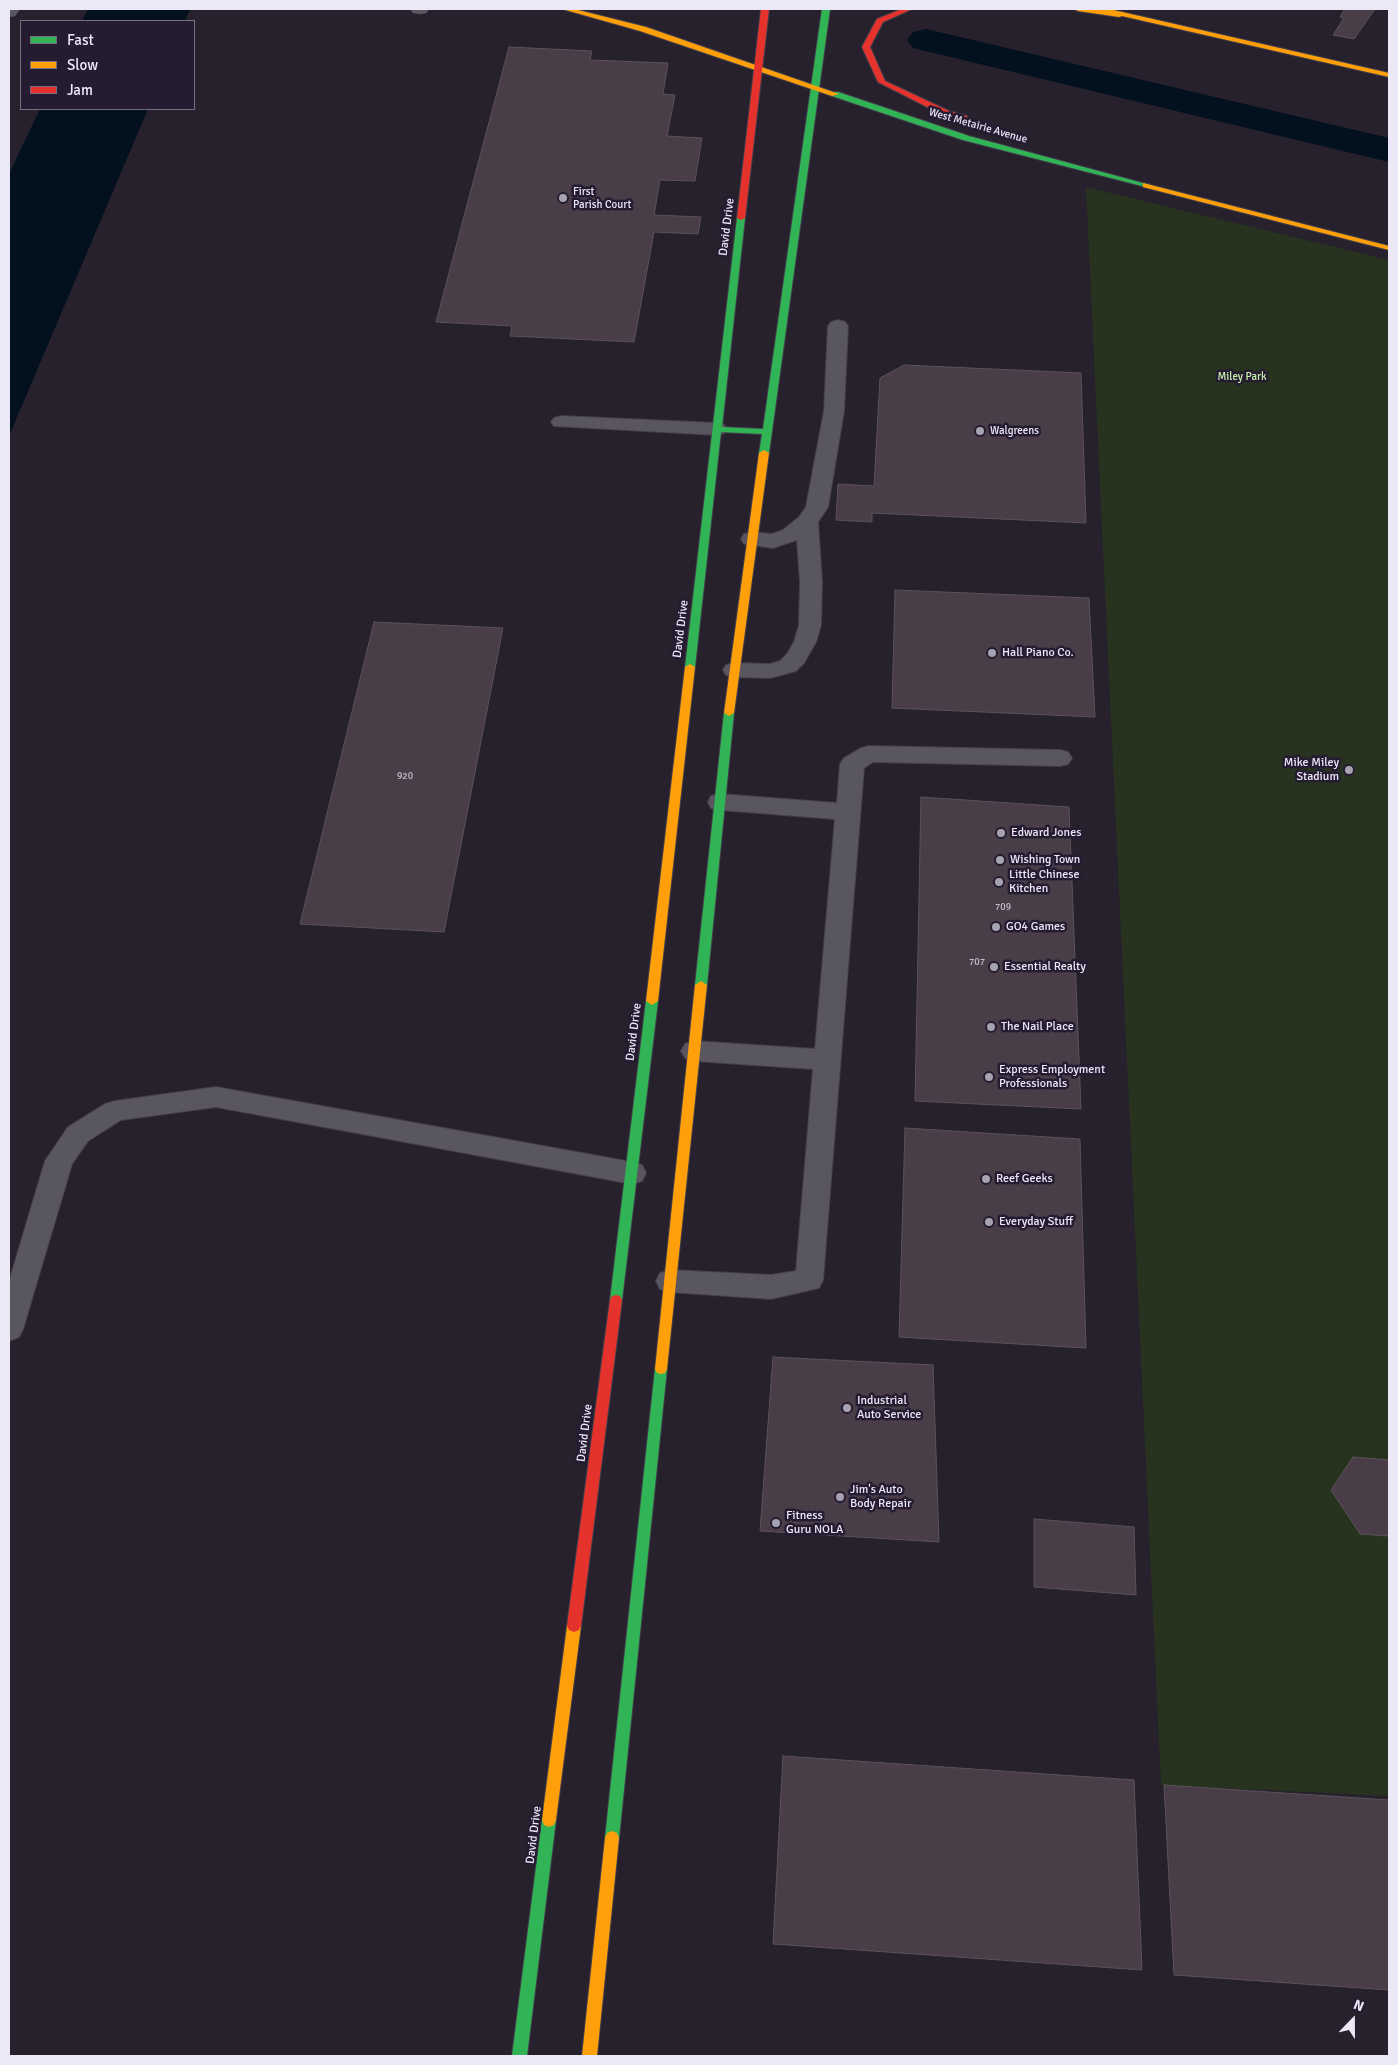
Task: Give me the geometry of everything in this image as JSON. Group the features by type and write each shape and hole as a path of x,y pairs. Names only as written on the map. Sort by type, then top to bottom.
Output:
{"main road":[{"name":"West Metairie Avenue","path":"566,9 642,30 966,138 1389,248"},
{"name":"David Drive","path":"519,2056 632,1173 765,9"},
{"path":"589,2056 734,670 826,9"},
{"path":"908,9 880,21 866,47 882,82 946,113 973,121"},
{"path":"1078,9 1155,21"},
{"path":"1101,9 1389,74"},
{"path":"1109,163 1162,189"},
{"path":"717,429 766,432"}],"lane":[{"path":"752,539 773,541 791,536 807,522 817,507 834,411 838,326"},
{"path":"562,422 717,429"},
{"path":"734,670 770,671 788,666 796,658 805,642 810,626 811,582 807,522"},
{"path":"670,1281 771,1286 809,1280 852,764 869,754 1060,758"},
{"path":"720,802 848,812"},
{"path":"694,1051 827,1060"},
{"path":"9,1329 59,1161 78,1134 115,1111 216,1097 632,1173"}],"green space":[{"name":"Miley Park","path":"1086,187 1389,260 1389,1796 1161,1785"}],"water":[{"path":"88,9 190,9 185,20 82,20"},
{"path":"40,110 148,110 9,436 9,174"}],"building":[{"path":"1345,9 1375,9 1354,39 1333,35 1344,18 1340,17"},
{"name":"First Parish Court","path":"509,47 592,51 590,60 668,63 663,94 675,95 667,136 702,138 695,181 660,180 654,215 701,217 698,234 654,232 634,342 510,336 512,326 436,322"},
{"name":"Walgreens","path":"904,365 1081,373 1086,523 872,513 872,522 836,520 838,484 874,486 880,378"},
{"name":"Hall Piano Co.","path":"895,590 1089,598 1095,717 892,708"},
{"path":"374,622 503,628 444,932 300,924"},
{"path":"921,797 1069,807 1081,1109 915,1101"},
{"path":"905,1128 1080,1139 1086,1348 899,1337"},
{"path":"773,1357 933,1365 939,1542 760,1531"},
{"path":"1353,1457 1389,1460 1389,1536 1360,1534 1331,1490"},
{"path":"1034,1519 1134,1527 1136,1595 1034,1587"},
{"path":"783,1756 1134,1780 1142,1970 773,1944"},
{"path":"1164,1785 1389,1800 1389,1990 1174,1975"}],"waterway":[{"path":"926,40 1389,150"}],"traffic: fast":[{"path":"764,453 826,9"},
{"path":"835,94 966,138 1146,185"},
{"path":"690,667 741,218"},
{"path":"717,429 766,432"},
{"path":"701,985 729,713"},
{"path":"616,1300 652,1001"},
{"path":"612,1838 661,1369"},
{"path":"519,2056 549,1820"}],"traffic: slow":[{"path":"566,9 643,29 835,94"},
{"path":"1078,9 1119,15"},
{"path":"1101,9 1389,75"},
{"path":"1146,185 1389,248"},
{"path":"729,713 764,453"},
{"path":"652,1001 690,667"},
{"path":"661,1369 701,985"},
{"path":"549,1820 574,1626"},
{"path":"589,2056 612,1838"}],"traffic: jam":[{"path":"741,218 765,9"},
{"path":"908,9 880,21 866,47 882,82 946,113 964,118"},
{"path":"574,1626 616,1300"}],"place":[{"name":"First Parish Court","path":"563,198"},
{"name":"Walgreens","path":"980,431"},
{"name":"Hall Piano Co.","path":"992,653"},
{"name":"Mike Miley Stadium","path":"1349,770"},
{"name":"Edward Jones","path":"1001,833"},
{"name":"Wishing Town","path":"1000,860"},
{"name":"Little Chinese Kitchen","path":"999,882"},
{"name":"GO4 Games","path":"996,927"},
{"name":"Essential Realty","path":"994,967"},
{"name":"The Nail Place","path":"991,1027"},
{"name":"Express Employment Professionals","path":"989,1077"},
{"name":"Reef Geeks","path":"986,1179"},
{"name":"Everyday Stuff","path":"989,1222"},
{"name":"Industrial Auto Service","path":"847,1408"},
{"name":"Jim's Auto Body Repair","path":"840,1497"},
{"name":"Fitness Guru NOLA","path":"776,1523"}]}
